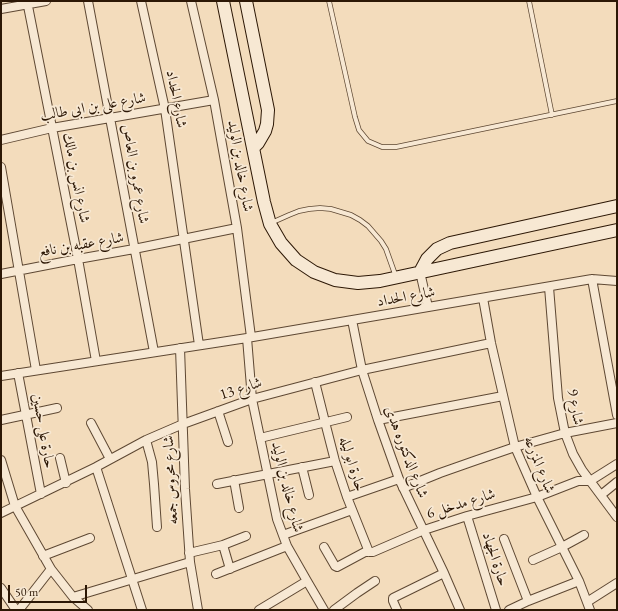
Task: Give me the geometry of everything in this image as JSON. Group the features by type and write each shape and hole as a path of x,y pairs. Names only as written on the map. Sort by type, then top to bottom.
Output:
{"street":[{"path":"1,9 46,1"},
{"name":"شارع عمرو بن العاص","path":"88,1 154,352"},
{"name":"شارع الحداد","path":"141,1 164,109 199,345"},
{"name":"شارع خالد بن الوليد","path":"191,1 214,100 237,228 249,338 252,399 267,474 277,519 287,546 324,610"},
{"path":"223,1 264,202 270,224 281,243 296,260 314,272 336,280 358,283 380,281 617,230"},
{"path":"246,1 268,110 265,131 258,143 253,148"},
{"name":"شارع انس بن مالك","path":"28,3 78,259 96,361"},
{"name":"شارع على بن ابى طالب","path":"1,140 52,128 214,100"},
{"path":"1,166 4,197 19,270 36,370"},
{"path":"428,307 420,272 427,259 437,249 450,243 617,206"},
{"name":"شارع عقبه بن نافع","path":"1,274 237,228"},
{"path":"592,279 617,415"},
{"name":"شارع الحداد","path":"1,376 249,338 592,279 617,281"},
{"name":"شارع 9","path":"549,286 558,398 566,433 573,454 582,470 617,517"},
{"name":"شارع المزرعه","path":"483,298 491,343 515,448 537,497 579,581 590,610"},
{"name":"شارع الدكتوره هدى","path":"352,320 362,370 399,479 460,610"},
{"name":"شارع 13","path":"1,513 96,468 146,440 183,424 252,399 362,370 491,343"},
{"name":"شارع محروس جمعه","path":"180,348 189,553 198,610"},
{"name":"حارة على حسين","path":"18,373 41,494"},
{"name":"حارة ابو ليله","path":"316,382 335,461 347,497 369,552"},
{"path":"378,420 503,396"},
{"path":"1,420 57,408"},
{"path":"218,411 228,442"},
{"path":"260,438 347,416"},
{"path":"92,423 110,459"},
{"path":"403,488 455,468 515,448 566,433 617,423"},
{"path":"146,440 152,462 158,527"},
{"path":"60,458 66,483"},
{"path":"1,460 15,506 51,569 73,596 88,610"},
{"path":"217,484 335,461"},
{"name":"شارع مدخل 6","path":"324,547 337,567 365,552 373,552 424,530 466,516 537,497 578,481 590,481 617,464"},
{"path":"302,467 309,495"},
{"path":"96,468 142,610"},
{"path":"347,497 399,479"},
{"path":"234,480 239,508"},
{"path":"601,495 617,482"},
{"path":"283,535 352,510"},
{"name":"حارة الجهاد","path":"466,516 496,610"},
{"path":"533,560 584,535"},
{"path":"189,553 223,545 246,536"},
{"path":"44,556 90,538"},
{"path":"504,539 528,601"},
{"path":"223,545 230,569"},
{"path":"216,574 287,546"},
{"path":"73,596 190,562"},
{"path":"1,588 18,610 51,569"},
{"path":"397,610 392,600 393,598 444,573"},
{"path":"259,610 307,581"},
{"path":"334,610 376,581"},
{"path":"509,610 579,581"},
{"path":"587,602 617,583"}],"lane":[{"path":"330,1 359,130 368,142 382,147 396,147 617,101"},
{"path":"529,1 552,115"},
{"path":"270,224 294,213 320,208 331,209 352,216 368,226 381,241 386,249 396,277"}]}
